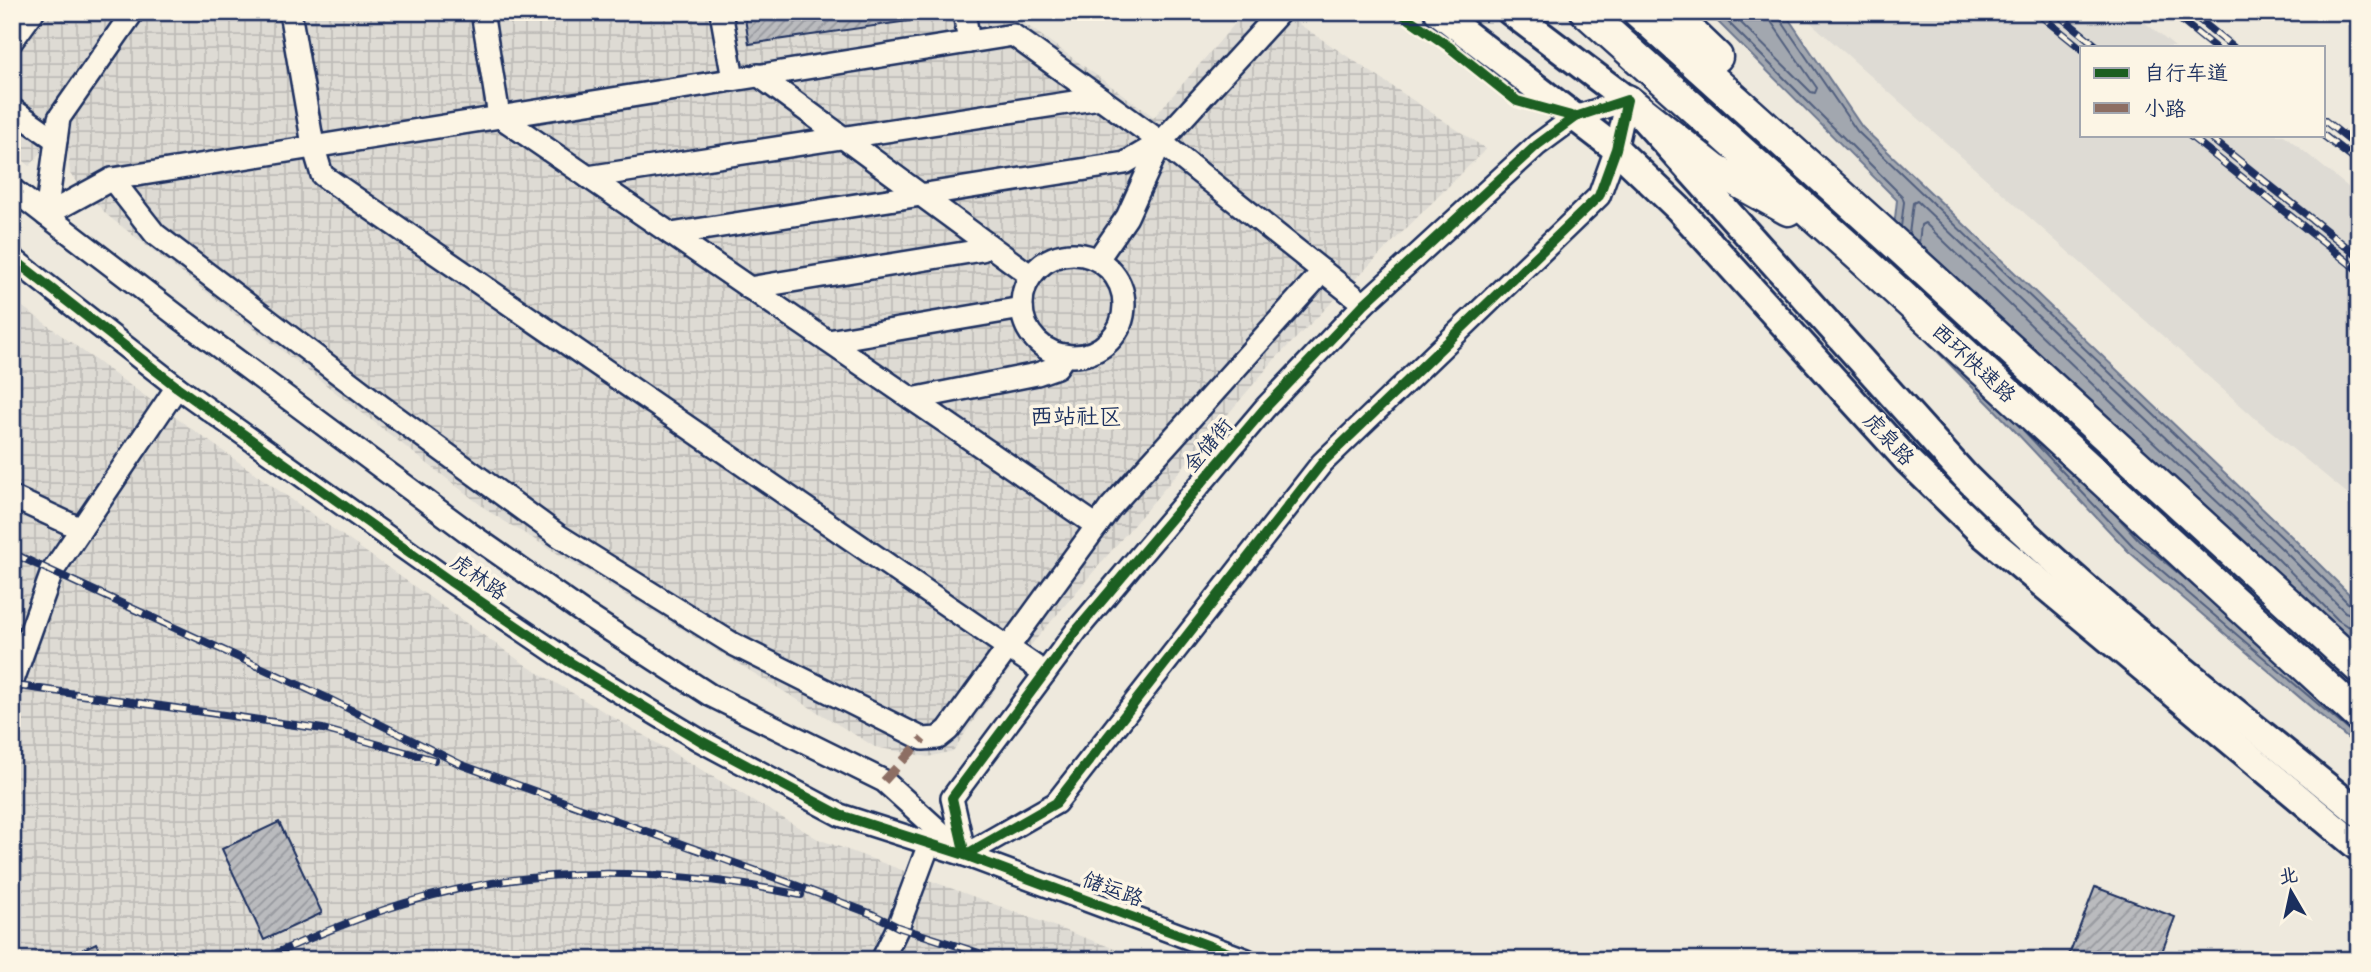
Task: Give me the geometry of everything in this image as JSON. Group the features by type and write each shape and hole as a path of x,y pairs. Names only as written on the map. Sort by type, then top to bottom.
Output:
{"highway":[{"name":"西环快速路","path":"1586,12 1862,259 2359,716"},
{"name":"西环快速路","path":"1638,12 1839,192 2359,668"},
{"path":"1670,12 1760,97 1839,192"},
{"path":"1627,100 1714,169 1833,235"}],"main road":[{"name":"虎泉路","path":"1438,12 1616,149 1678,208 1907,460 1985,536 2359,848"},
{"name":"虎泉路","path":"1511,12 1627,100 1956,465 2007,517 2069,573 2359,813"}],"street":[{"path":"12,41 33,12"},
{"path":"46,215 59,118 133,12"},
{"path":"290,12 313,145 321,175 1045,673"},
{"path":"482,12 499,116 1097,526"},
{"path":"721,12 733,79"},
{"path":"964,12 969,42"},
{"path":"671,234 1125,163 1161,142 1280,12"},
{"path":"46,215 112,179 1013,35 1161,142 1364,304"},
{"path":"758,75 1031,276"},
{"path":"588,177 1100,98"},
{"path":"965,855 1056,803 1322,463 1599,196 1616,149 1627,100"},
{"name":"金储街","path":"965,855 952,798 1077,630 1265,408 1364,304 1537,145 1575,117 1627,100"},
{"path":"12,109 56,140"},
{"path":"1098,259 1126,217 1161,142"},
{"path":"112,179 155,234 381,406 559,536 733,644 923,739 938,738 948,730 1110,508 1323,271"},
{"name":"虎林路","path":"12,189 469,533 585,614 710,695 884,782 965,855"},
{"path":"749,288 982,250 989,245"},
{"path":"1064,254 1081,254 1098,259 1111,270 1121,284 1125,301 1117,333 1105,345 1091,353 1074,356 1043,346 1031,334 1022,308 1026,286 1031,276 1048,260 1064,254"},
{"name":"虎林路","path":"12,258 177,387 450,581 583,670 701,741 840,815 965,855"},
{"path":"828,341 1022,308"},
{"path":"912,400 1037,374 1057,367 1065,355"},
{"path":"12,684 52,572 177,387"},
{"path":"12,497 81,529"},
{"path":"882,960 898,927 929,844"},
{"name":"储运路","path":"965,855 1247,960"}],"shaded area":[{"path":"12,12 1009,12 1154,117 1245,12 1281,12 1486,149 1275,359 1002,679 953,751 928,757 875,747 491,513 107,215 70,174 65,123 30,166 12,151"},
{"path":"1799,12 2132,12 2174,46 2080,46 2080,136 2285,136 2359,196 2359,503 2256,419"},
{"path":"12,299 527,666 818,839 1145,960 12,960"}],"water":[{"path":"1708,12 1784,12 1862,127 2359,604 2359,748 2128,551 1996,411 1886,300 1897,200"}],"building":[{"path":"744,12 909,12 909,21 749,44"},
{"path":"279,822 322,913 264,940 222,849"},
{"path":"2095,887 2175,917 2159,960 2067,960"},
{"path":"96,943 104,960 60,960"}],"railway":[{"path":"2036,12 2080,47"},
{"path":"2055,12 2097,46"},
{"path":"2171,12 2213,46"},
{"path":"2190,12 2232,46"},
{"path":"2326,122 2359,148"},
{"path":"2190,136 2359,271"},
{"path":"2208,136 2359,257"},
{"path":"2324,136 2359,163"},
{"path":"12,553 327,698 462,765 787,882 872,914 898,927 1001,960"},
{"path":"12,685 323,729 434,760"},
{"path":"261,960 333,929 405,903 504,881 553,876 652,875 702,879 801,895"}],"marked path":[{"path":"884,781 923,739"}],"cycle path":[{"path":"1399,12 1448,46 1517,101 1575,117"},
{"path":"1627,100 1616,149 1599,196 1322,463 1056,803 965,855 952,798 1077,630 1265,408 1364,304 1537,145 1575,117 1627,100"},
{"path":"12,258 177,387 450,581 571,663 701,741 840,815 965,855 1247,960"}],"district":[{"name":"西站社区","path":"1076,416"}]}
